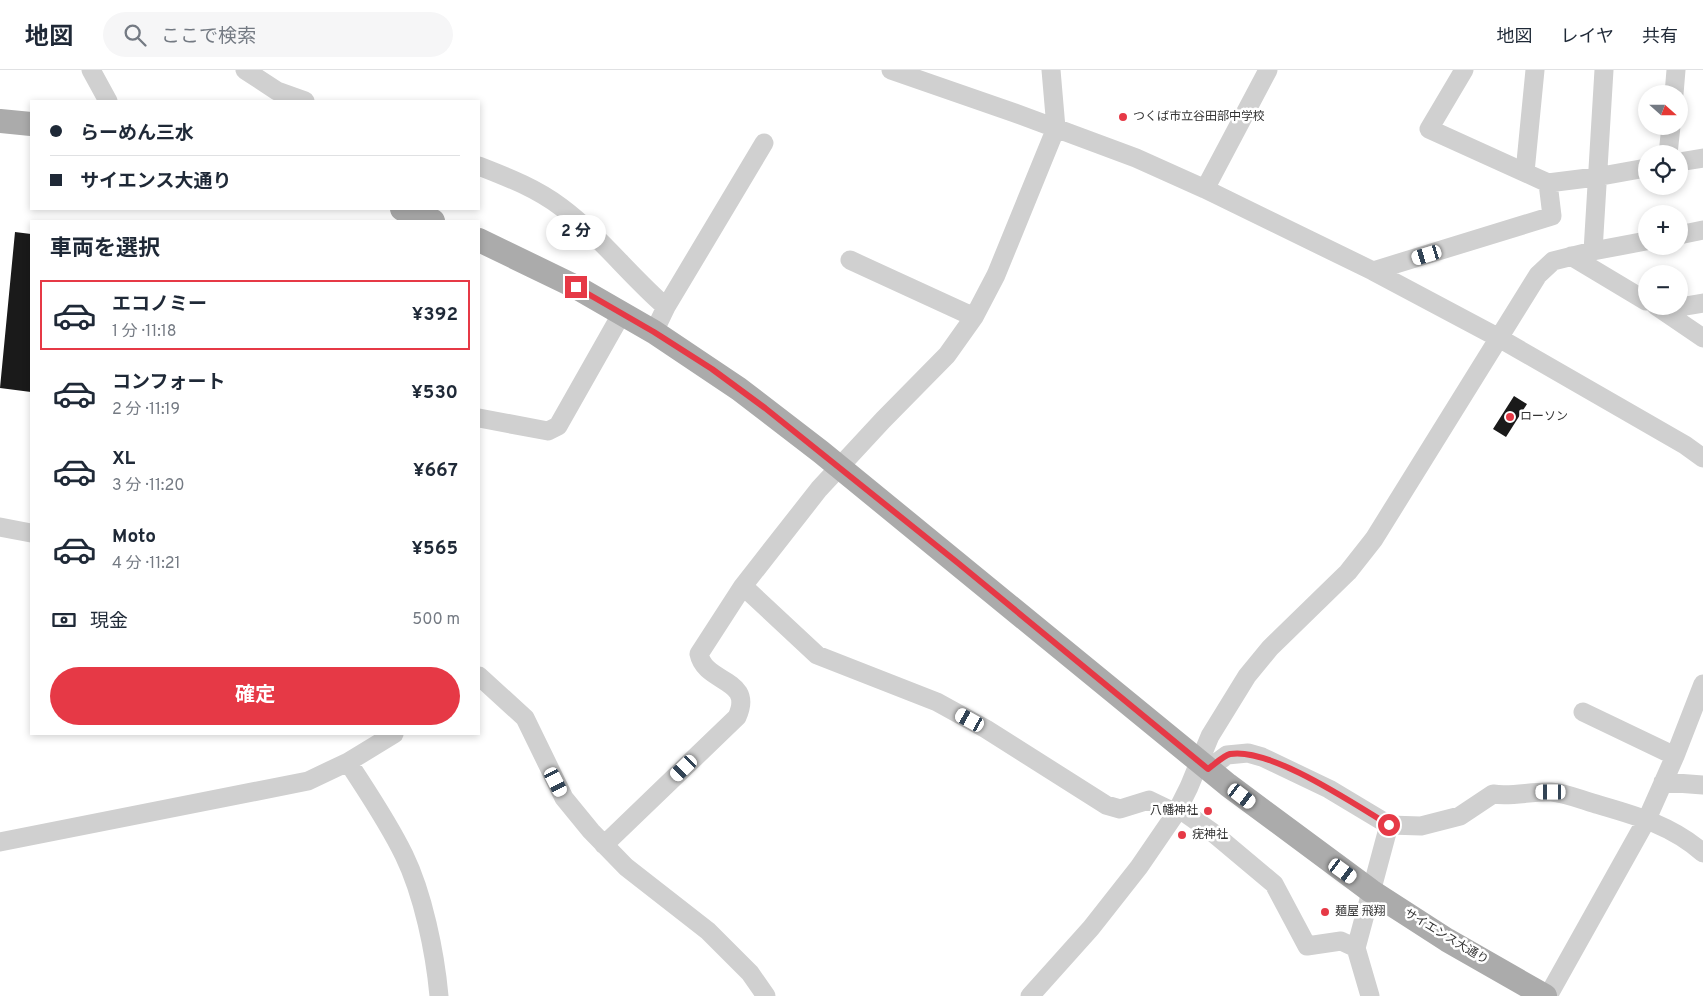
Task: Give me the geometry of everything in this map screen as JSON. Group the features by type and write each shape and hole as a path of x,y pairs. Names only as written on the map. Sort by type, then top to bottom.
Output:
{"main road":[{"path":"0,121 30,124"},
{"path":"405,210 430,220"},
{"name":"サイエンス大通り","path":"480,240 576,287 622,313 740,389 839,467 1204,765 1371,890 1447,940 1546,996"}],"street":[{"path":"91,70 107,100"},
{"path":"245,70 277,91 301,100"},
{"path":"891,70 1136,158 1205,190 1373,271 1499,338 1685,444 1703,458"},
{"path":"604,845 737,717 741,708 740,698 734,686 710,673 701,664 699,654 743,586 819,489 948,355 974,317 996,276 1056,128 1051,70"},
{"path":"1205,190 1268,70"},
{"path":"1525,172 1536,70"},
{"path":"1593,251 1604,70"},
{"path":"1675,85 1676,70"},
{"path":"1458,72 1429,128 1548,183 1638,169"},
{"path":"654,332 666,307 764,143"},
{"path":"1688,160 1703,158"},
{"path":"480,166 518,182 561,207 596,238 666,307"},
{"path":"1373,271 1552,216 1548,183"},
{"path":"1688,233 1703,230"},
{"path":"1030,996 1091,928 1139,867 1177,811 1189,787 1204,765 1210,736 1246,676 1270,648 1348,572 1374,539 1538,275 1553,262 1571,256 1638,243"},
{"path":"1571,256 1638,296"},
{"path":"850,260 974,317"},
{"path":"1688,304 1703,303"},
{"path":"480,418 548,431 558,426 622,313"},
{"path":"1668,315 1703,338"},
{"path":"0,527 30,533"},
{"path":"743,586 817,655 937,702 986,729 1106,805 1120,809 1149,800 1177,811 1212,832 1274,884 1307,946 1341,941 1356,948"},
{"path":"481,681 525,718 564,798 590,831 626,866 708,931 750,973 766,996"},
{"path":"1546,996 1647,819 1675,756 1703,684"},
{"path":"1583,712 1675,756"},
{"path":"0,842 308,781 348,762 392,735"},
{"path":"1204,765 1227,755 1248,753 1262,757 1329,789 1389,825 1421,826 1460,816 1494,794 1560,793 1647,819 1688,839 1703,853"},
{"path":"348,762 382,815 405,856 421,903 438,980 439,996"},
{"path":"1664,782 1703,785"},
{"path":"1370,996 1356,948 1389,825"}],"building":[{"path":"15,232 30,234 30,392 0,388"},
{"name":"ローソン","path":"1514,396 1527,404 1506,437 1493,429"}],"place":[{"name":"つくば市立谷田部中学校","path":"1123,117"},
{"name":"ローソン","path":"1510,417"},
{"name":"八幡神社","path":"1208,811"},
{"name":"疣神社","path":"1182,835"},
{"name":"麺屋 飛翔","path":"1325,912"}],"route":[{"path":"576,287 654,332 712,369 765,408 958,563 1208,769 1227,755 1248,753 1262,757 1276,762 1329,789 1389,825"}]}
